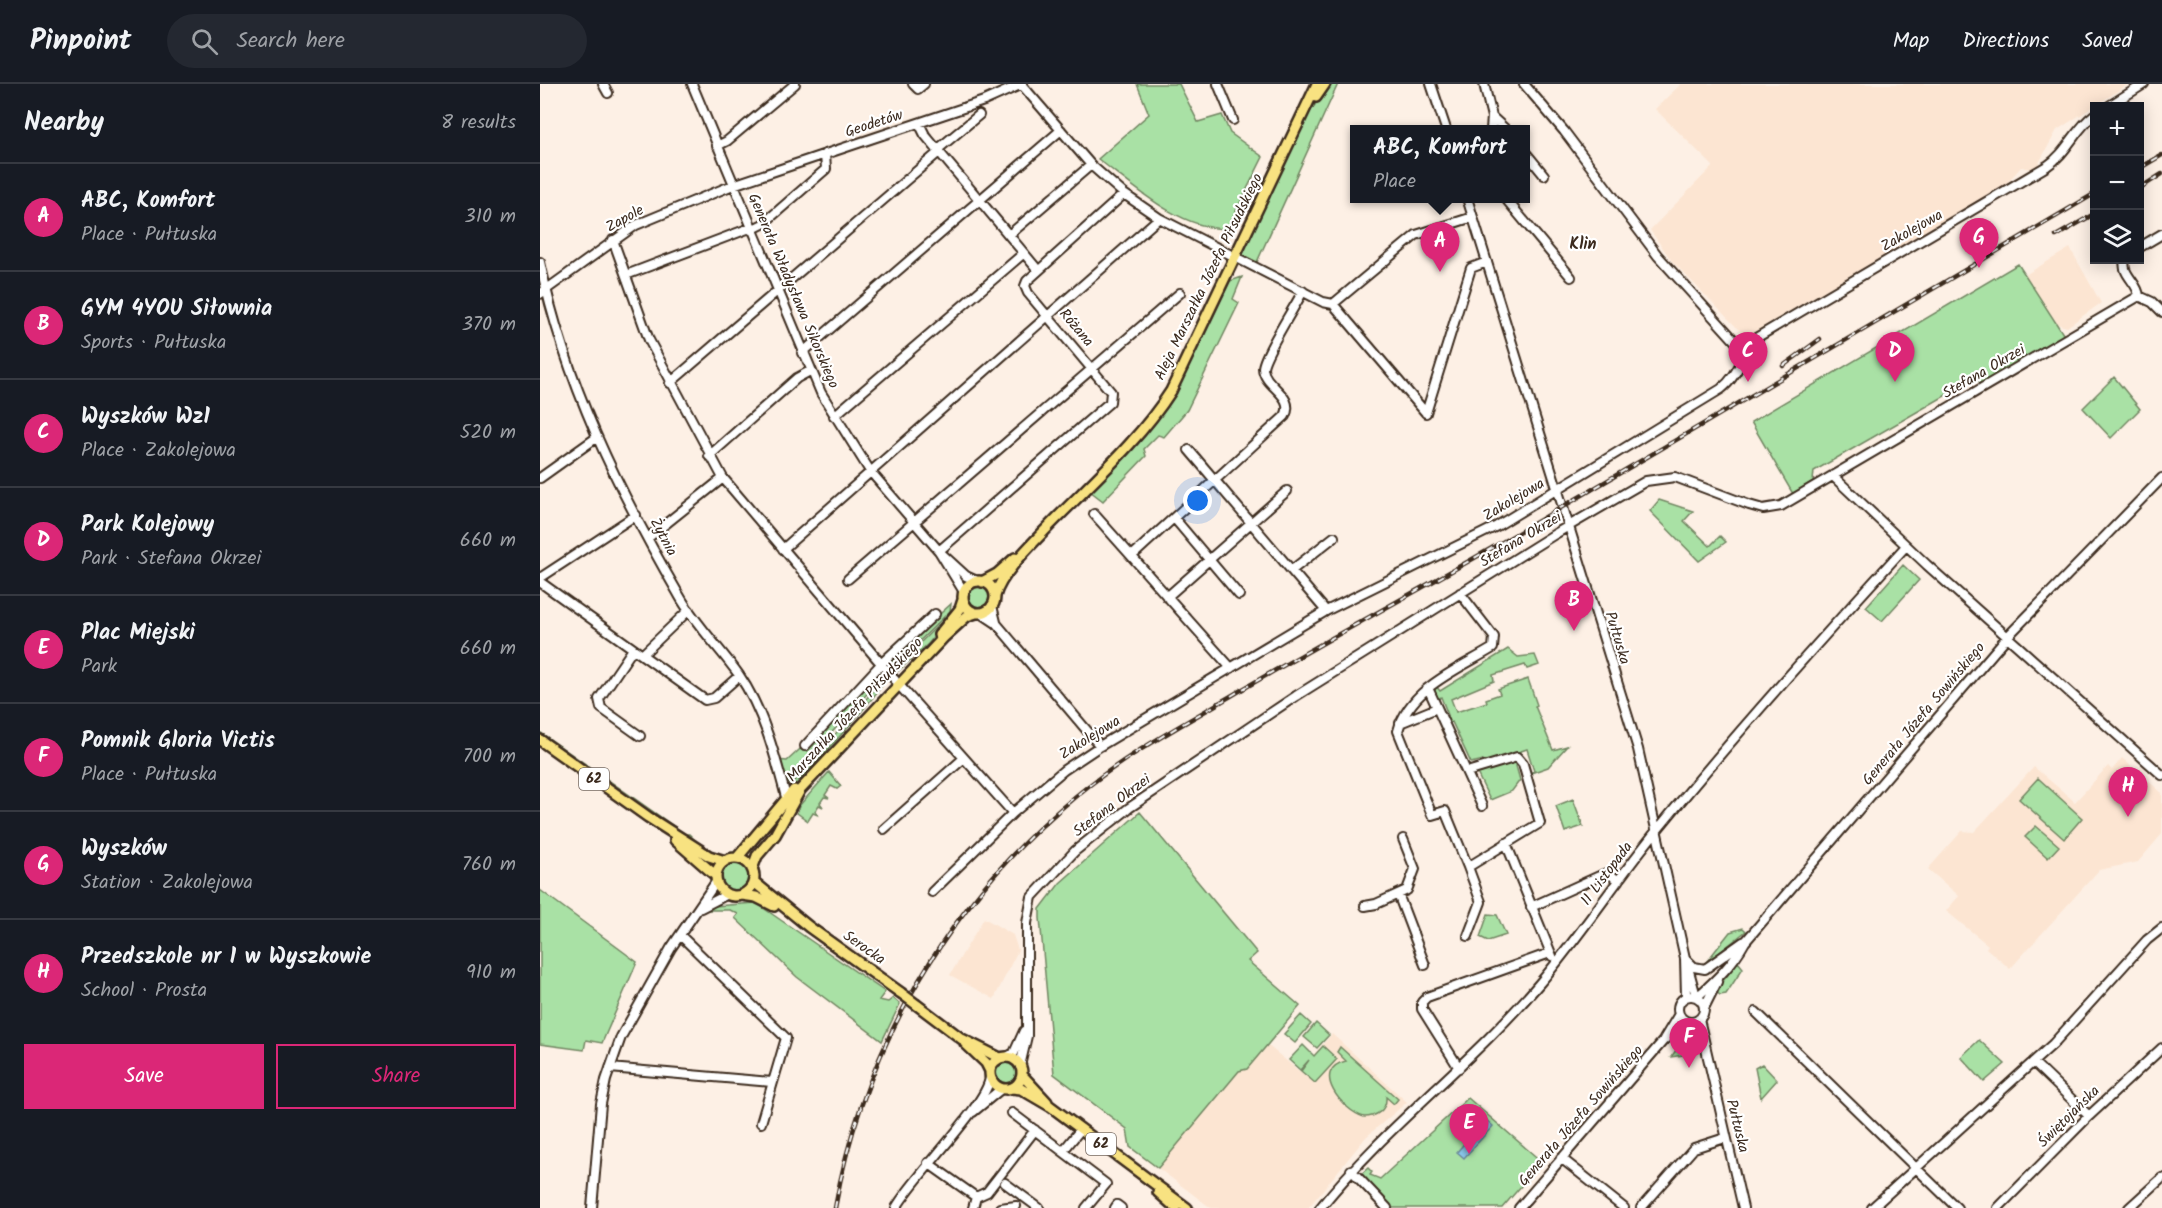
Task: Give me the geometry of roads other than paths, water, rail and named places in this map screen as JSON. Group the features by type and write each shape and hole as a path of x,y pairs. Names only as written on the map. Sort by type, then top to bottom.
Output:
{"main road":[{"path":"1304,114 1317,84"},
{"path":"1304,114 1325,84"},
{"name":"Aleja Marszałka Józefa Piłsudskiego","path":"993,601 1003,579 1027,549 1138,435 1159,410 1183,371 1304,114"},
{"name":"Aleja Marszałka Józefa Piłsudskiego","path":"980,582 997,574 1027,549"},
{"path":"980,582 991,587 993,601 979,613 968,608 964,596 969,585 980,582"},
{"name":"Marszałka Józefa Piłsudskiego","path":"752,869 757,856 775,835 800,790 949,623 964,596"},
{"name":"Marszałka Józefa Piłsudskiego","path":"737,858 786,798 897,683 961,621 979,613"},
{"name":"62","path":"540,740 648,817 709,856 724,861"},
{"name":"62","path":"648,817 704,862 726,895 742,895"},
{"path":"715,879 724,861 737,858 748,864 752,869 753,882 742,895"},
{"name":"Serocka","path":"753,882 809,927 962,1039"},
{"name":"Serocka","path":"742,895 756,897 809,927"},
{"name":"62","path":"962,1039 1003,1058 1021,1070 1050,1106"},
{"name":"62","path":"962,1039 986,1063 994,1085 1001,1089 1021,1089 1050,1106 1187,1208"},
{"path":"990,1074 993,1063 1003,1058"},
{"path":"1012,1088 1019,1083 1021,1070"},
{"name":"62","path":"1151,1183 1176,1208"}],"street":[{"path":"603,84 608,93"},
{"name":"Generała Władysława Sikorskiego","path":"692,84 802,353 834,416 870,471 914,523 966,576 980,582"},
{"path":"717,146 728,141 795,84"},
{"path":"913,84 918,89 924,84"},
{"path":"1021,84 1091,165 1124,194 1159,218 1323,302 1333,304 1426,413 1471,268 1487,262"},
{"name":"Geodetów","path":"733,185 997,96 1021,84"},
{"path":"1218,84 1233,120"},
{"path":"1431,84 1445,125"},
{"path":"1484,84 1492,117 1491,125"},
{"path":"1524,84 1564,131 1658,256 1745,352"},
{"path":"2115,102 2144,84"},
{"path":"670,382 979,115"},
{"path":"1492,117 1501,125"},
{"name":"Zakolejowa","path":"932,892 1013,813 1064,770 1326,611 1497,526 1721,389 1730,382 1745,352 1756,338 2047,166 2058,158 2083,124 2090,119"},
{"path":"919,123 938,151 1038,270 1124,194"},
{"path":"802,353 1061,130"},
{"path":"626,275 763,224 826,169 825,154"},
{"path":"1530,158 1544,175"},
{"path":"1009,235 1091,165"},
{"name":"Zapole","path":"543,292 636,225 733,185"},
{"name":"Pułtuska","path":"1470,203 1638,749 1684,958 1697,997"},
{"path":"1509,203 1571,277"},
{"path":"1333,304 1416,235 1473,217"},
{"path":"783,549 1159,218"},
{"path":"2144,244 2162,234"},
{"path":"613,240 649,340 709,456 723,478 897,683 1013,813"},
{"path":"834,416 1024,253"},
{"name":"Żytnia","path":"540,262 543,292 571,377 596,438 648,538 689,610 739,676 764,725 786,798 787,811"},
{"path":"2126,264 2125,273 2138,290 2139,296 2152,302 2162,312"},
{"name":"Różana","path":"848,579 1092,368 1025,286 1038,270"},
{"path":"1131,556 1287,413 1286,400 1266,377 1264,363 1303,291"},
{"path":"939,551 1110,402 1113,397 1092,368 1180,293"},
{"name":"Stefana Okrzei","path":"1021,1070 1027,1036 1028,909 1040,887 1056,869 1137,803 1296,696 1460,593 1646,481 1664,477 1684,479 1763,509 1781,506 1834,477 2139,296"},
{"path":"709,456 797,378 810,371"},
{"path":"540,478 596,438"},
{"path":"1189,450 1326,611"},
{"path":"1834,477 1906,546 2162,775"},
{"path":"648,538 723,478"},
{"name":"Generała Józefa Sowińskiego","path":"1704,1008 1719,978 1745,942 2007,637 2162,478"},
{"path":"1167,597 1287,491"},
{"path":"1094,514 1230,668"},
{"path":"636,515 540,580 705,700 714,698 739,676"},
{"path":"1174,518 1239,595"},
{"path":"1292,570 1334,537"},
{"name":"11 Listopada","path":"1320,1208 1351,1170 1459,1068 1517,1009 1557,963 1657,830 1776,689 1906,546"},
{"name":"Generała Władysława Sikorskiego","path":"939,551 964,596"},
{"path":"1460,593 1494,637 1495,644 1493,648 1421,692 1400,723 1398,731 1432,815 1445,811 1481,902 1468,936"},
{"path":"993,601 996,623"},
{"path":"642,655 689,610"},
{"path":"979,613 996,623 1100,747"},
{"path":"805,746 881,664 935,614"},
{"path":"633,649 599,699 601,708 640,736"},
{"path":"1428,688 1482,806"},
{"path":"1400,723 1437,708"},
{"path":"1467,772 1513,756 1520,760 1540,823 1468,867"},
{"path":"884,829 964,758"},
{"path":"1365,906 1407,890 1415,869 1403,839"},
{"path":"1506,843 1550,953 1557,963"},
{"path":"1532,907 1604,874 1609,873 1618,881"},
{"path":"591,1208 601,1104 621,1037 680,935 701,908 715,879"},
{"path":"1398,894 1425,965"},
{"path":"701,908 726,895"},
{"path":"1872,1208 2033,1062 2148,939 2162,928"},
{"path":"680,935 786,1038 761,1123"},
{"path":"1684,958 1694,967 1705,969 1745,942"},
{"path":"1459,1068 1422,1009 1422,1002 1427,998 1550,953"},
{"name":"Pułtuska","path":"1684,958 1686,996"},
{"name":"Generała Józefa Sowińskiego","path":"1697,997 1719,978"},
{"path":"1686,996 1697,997 1704,1008 1693,1020 1679,1014 1678,1004 1686,996"},
{"path":"1756,1012 1957,1208"},
{"name":"Generała Józefa Sowińskiego","path":"1519,1208 1663,1041 1679,1014"},
{"name":"Pułtuska","path":"1693,1020 1706,1051 1743,1208"},
{"name":"Generała Józefa Sowińskiego","path":"1663,1041 1693,1020"},
{"name":"Stefana Okrzei","path":"1003,1058 1018,1046 1026,1026"},
{"name":"Świętojańska","path":"1998,1208 2089,1116 2162,1048"},
{"path":"2033,1062 2089,1116"},
{"path":"610,1068 772,1082"},
{"path":"896,1208 928,1163 969,1115 988,1087 990,1074"},
{"path":"969,1115 1001,1089"},
{"path":"1012,1113 1106,1184 1086,1208"},
{"path":"1063,1151 1080,1129"},
{"path":"976,1197 987,1192 1035,1130"},
{"path":"1641,1208 1697,1145 1725,1138"},
{"path":"1562,1158 1624,1208"},
{"path":"928,1163 976,1197"},
{"path":"1351,1170 1387,1208"},
{"path":"2129,1208 2162,1178"},
{"path":"1005,1183 1039,1208"},
{"path":"973,1208 976,1197"},
{"path":"1115,1208 1117,1205 1121,1208"},
{"path":"1000,1208 1016,1206"}],"water":[{"path":"1485,1119 1493,1126 1464,1158 1457,1152"}],"railway":[{"path":"2144,166 2162,155"},
{"path":"2144,185 2162,174"},
{"path":"835,1208 848,1149 867,1091 890,1034 919,981 952,929 989,881 1031,837 1076,796 1113,768 1171,731 1530,526 2090,196"},
{"path":"2056,236 2090,216"},
{"path":"1783,366 1820,339"}],"place":[{"name":"Wyszków","path":"1979,268"},
{"name":"ABC, Komfort","path":"1440,272"},
{"name":"Wyszków Wz1","path":"1748,382"},
{"name":"Park Kolejowy","path":"1895,382"},
{"name":"GYM 4YOU Siłownia","path":"1574,631"},
{"name":"Przedszkole nr 1 w Wyszkowie","path":"2128,817"},
{"name":"Pomnik Gloria Victis","path":"1689,1068"},
{"name":"Plac Miejski","path":"1469,1154"}],"district":[{"name":"Klin","path":"1583,244"}]}
